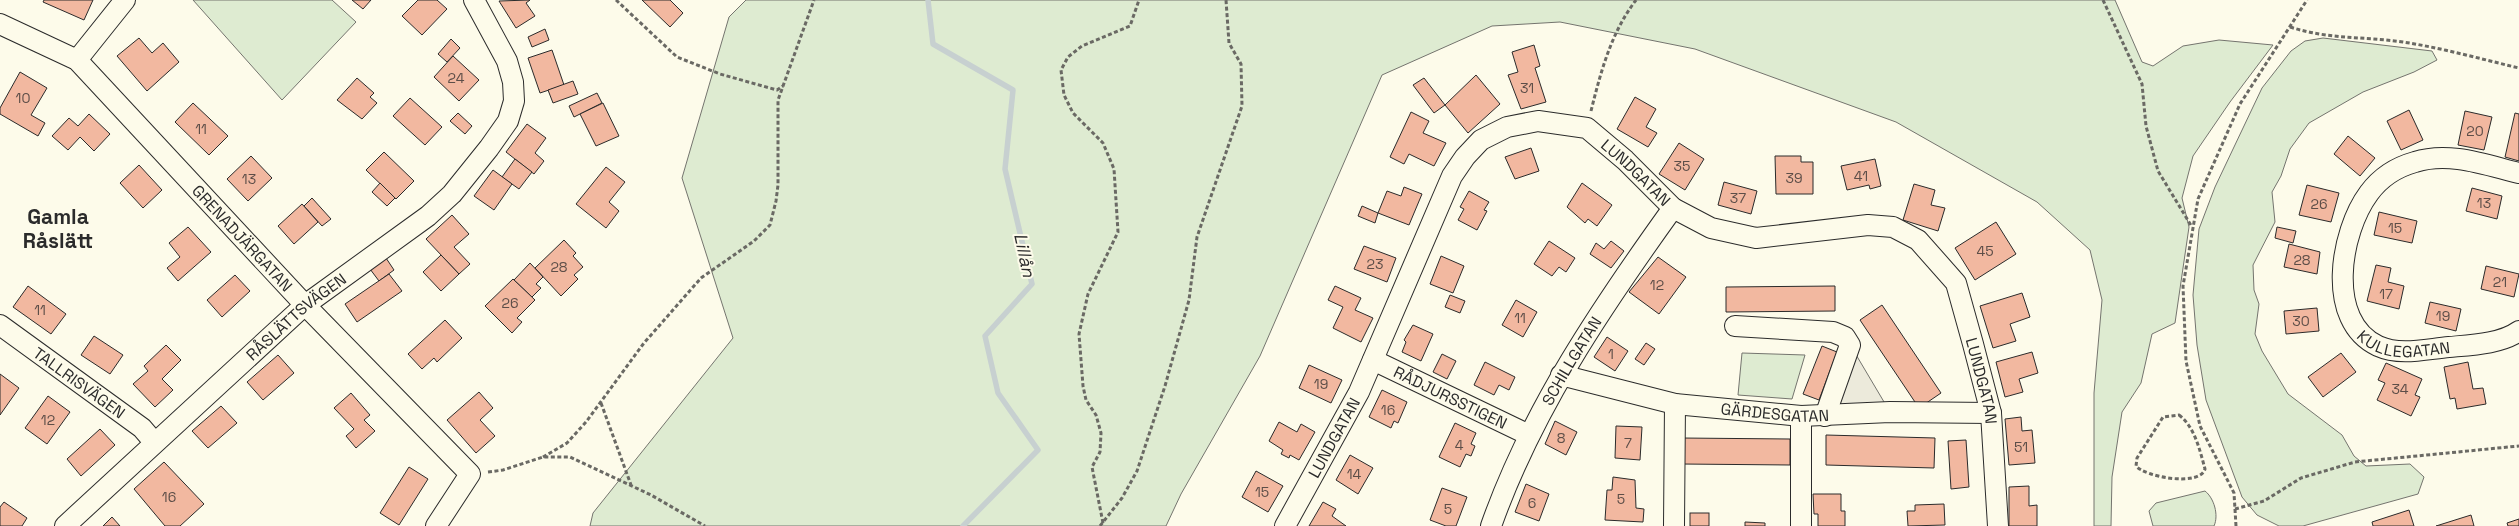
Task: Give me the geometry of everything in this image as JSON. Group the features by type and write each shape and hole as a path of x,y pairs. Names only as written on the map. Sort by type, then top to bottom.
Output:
{"street":[{"path":"76,60 125,0"},
{"name":"RÅSLÄTTSVÄGEN","path":"65,526 154,442 305,305 403,236 452,194 499,134 508,121 514,100 507,61 474,0"},
{"name":"GRENADJÄRGATAN","path":"0,24 76,60 305,305 470,474"},
{"name":"LUNDGATAN","path":"1285,526 1359,392 1452,176 1465,157 1481,140 1507,127 1538,121 1587,128 1625,160 1673,208 1711,228 1756,238 1868,225 1893,227 1918,240 1956,283 1991,413 1998,526"},
{"name":"KULLEGATAN","path":"2519,173 2464,160 2439,157 2415,162 2393,172 2369,193 2358,212 2344,254 2341,285 2347,308 2358,329 2378,346 2402,352 2475,344 2513,335 2519,331"},
{"name":"SCHILLGATAN","path":"1490,526 1501,496 1529,435 1561,375 1612,293 1673,208"},
{"name":"TALLRISVÄGEN","path":"0,325 142,428 154,442"},
{"path":"1735,326 1833,332 1845,337 1850,345 1825,416"},
{"name":"RÅDJURSSTIGEN","path":"1373,360 1529,435"},
{"name":"GÄRDESGATAN","path":"1561,375 1675,404 1801,416 1890,412 1991,413"},
{"path":"1674,526 1675,404"},
{"path":"1801,416 1801,526"},
{"path":"436,526 470,474"}],"path":[{"path":"616,0 677,57 720,74 777,90 784,85"},
{"path":"470,474 504,470 543,457 567,443 601,403 622,371 675,305 701,278 754,241 770,224 778,185 778,100 814,0"},
{"path":"1101,524 1092,467 1100,452 1101,433 1096,415 1086,400 1083,386 1079,334 1088,294 1118,232 1114,169 1103,143 1087,130 1074,113 1064,95 1061,70 1068,57 1082,46 1130,26 1139,0"},
{"path":"1101,524 1122,498 1137,471 1165,386 1189,300 1197,237 1242,106 1241,64 1229,43 1226,0"},
{"path":"1587,128 1607,53 1617,29 1636,0"},
{"path":"2103,0 2142,84 2146,126 2158,171 2192,227"},
{"path":"2236,526 2234,493 2200,426 2186,361 2183,286 2198,199 2240,104 2306,0"},
{"path":"2290,27 2314,35 2402,42 2519,68"},
{"path":"601,403 631,485"},
{"path":"2179,415 2190,425 2204,464 2204,474 2188,479 2140,471 2136,466 2137,458 2163,417 2179,415"},
{"path":"2235,509 2264,501 2301,478 2355,462 2519,446"},
{"path":"543,457 570,457 631,485 705,526"}],"green space":[{"path":"193,0 332,0 356,22 282,100"},
{"path":"746,0 2115,0 2142,62 2153,66 2183,46 2219,40 2273,45 2230,102 2193,156 2182,198 2189,227 2175,323 2152,334 2141,383 2122,412 2112,477 2111,526 2094,526 2094,393 2102,300 2090,250 2037,202 1896,122 1695,49 1560,22 1492,26 1382,75 1260,356 1181,494 1166,526 590,526 593,513 733,338 682,178 729,17"},
{"path":"2323,38 2432,51 2437,60 2414,72 2363,92 2309,123 2290,149 2281,176 2272,192 2275,222 2253,265 2254,290 2259,304 2255,334 2262,351 2288,394 2342,435 2354,456 2366,466 2410,464 2424,477 2418,494 2303,526 2279,526 2257,515 2242,497 2206,400 2197,345 2193,295 2199,229 2215,187 2262,88 2291,51 2305,41"},
{"path":"1742,353 1805,355 1792,399 1738,395"},
{"path":"2205,491 2215,507 2216,517 2214,526 2153,526 2149,511 2156,503"}],"shaded area":[{"path":"1855,353 1890,412 1821,416"}],"building":[{"path":"44,0 93,0 84,20 43,2"},
{"path":"352,0 371,0 363,9"},
{"path":"418,0 437,0 447,9 422,35 402,16"},
{"path":"530,0 526,3 535,16 516,28 499,1"},
{"path":"642,0 670,0 683,13 670,27"},
{"path":"545,29 549,40 532,47 528,37"},
{"path":"139,38 152,53 163,43 179,62 147,91 117,56"},
{"path":"451,39 460,48 447,62 438,54"},
{"path":"1534,45 1540,66 1535,68 1546,102 1521,109 1508,75 1518,72 1512,52"},
{"path":"552,50 564,85 540,93 528,58"},
{"path":"453,56 479,80 459,101 434,77"},
{"path":"20,72 47,88 31,115 45,123 38,136 0,114 0,108"},
{"path":"1476,75 1500,104 1468,133 1445,105"},
{"path":"357,78 374,93 370,97 377,103 362,119 337,100"},
{"path":"1424,78 1445,105 1434,113 1413,85"},
{"path":"573,81 578,94 553,103 548,90"},
{"path":"597,93 602,103 574,117 569,106"},
{"path":"1635,97 1656,109 1646,127 1657,133 1648,147 1617,129"},
{"path":"410,98 442,127 425,145 393,116"},
{"path":"193,103 228,136 209,155 175,122"},
{"path":"603,103 619,136 596,146 580,114"},
{"path":"2409,110 2423,140 2401,150 2387,121"},
{"path":"2465,111 2492,117 2484,150 2458,145"},
{"path":"1411,112 1429,121 1423,133 1446,143 1434,166 1409,154 1404,164 1390,157"},
{"path":"458,113 472,126 465,134 450,121"},
{"path":"2515,113 2519,114 2519,161 2505,157"},
{"path":"89,114 110,134 94,151 80,137 68,150 52,136 69,118 78,126"},
{"path":"527,124 546,138 535,153 544,161 534,174 506,152"},
{"path":"2348,136 2375,158 2360,176 2334,154"},
{"path":"1679,143 1704,159 1685,190 1659,174"},
{"path":"1531,148 1539,171 1515,179 1505,157"},
{"path":"384,152 414,181 396,199 366,170"},
{"path":"251,156 272,178 248,201 227,179"},
{"path":"1775,156 1801,156 1801,162 1813,162 1813,194 1776,194"},
{"path":"515,159 532,172 519,189 502,177"},
{"path":"1875,159 1881,186 1870,189 1869,185 1847,190 1841,166"},
{"path":"139,165 162,190 143,208 120,183"},
{"path":"606,167 625,182 609,202 619,211 606,228 576,204"},
{"path":"493,170 512,184 494,210 474,196"},
{"path":"1724,182 1757,191 1751,214 1718,205"},
{"path":"380,183 395,198 387,206 372,192"},
{"path":"1582,183 1612,205 1597,226 1588,219 1585,223 1567,207"},
{"path":"1914,184 1935,190 1931,205 1945,208 1938,231 1903,220"},
{"path":"2307,185 2339,193 2331,222 2299,215"},
{"path":"1404,187 1422,194 1409,225 1378,213 1387,191 1401,196"},
{"path":"2472,188 2502,196 2497,219 2466,211"},
{"path":"1469,191 1489,202 1484,210 1487,211 1477,230 1458,220 1464,209 1460,207"},
{"path":"312,198 331,219 322,226 304,206"},
{"path":"302,204 318,222 294,244 278,226"},
{"path":"1362,206 1378,213 1375,223 1358,216"},
{"path":"2379,212 2417,221 2412,243 2374,235"},
{"path":"452,215 469,234 454,247 470,264 459,274 426,239"},
{"path":"1996,222 2016,254 1975,280 1955,248"},
{"path":"188,227 211,252 178,281 167,268 180,257 169,243"},
{"path":"2277,227 2296,231 2293,243 2275,238"},
{"path":"564,240 576,253 573,256 583,267 574,275 578,279 561,296 535,268"},
{"path":"1549,241 1575,258 1566,272 1559,267 1552,276 1534,264"},
{"path":"1611,241 1624,251 1611,268 1590,254 1596,243 1604,249"},
{"path":"2289,244 2320,252 2317,274 2284,267"},
{"path":"1364,246 1396,258 1387,282 1354,269"},
{"path":"441,255 459,274 441,291 423,272"},
{"path":"1441,256 1464,266 1453,293 1430,284"},
{"path":"1658,257 1686,277 1659,314 1629,292"},
{"path":"386,258 394,270 379,281 370,269"},
{"path":"530,263 543,277 536,284 541,288 532,297 514,280"},
{"path":"2376,265 2391,268 2388,282 2404,286 2399,309 2367,301"},
{"path":"2486,266 2519,274 2514,297 2481,289"},
{"path":"389,274 402,291 357,322 345,304"},
{"path":"235,275 250,291 222,317 207,300"},
{"path":"513,279 535,300 517,318 522,322 512,333 485,306"},
{"path":"28,286 66,314 51,334 13,307"},
{"path":"1335,286 1361,298 1355,310 1373,318 1361,342 1333,328 1343,307 1328,300"},
{"path":"1835,286 1835,311 1726,312 1726,287"},
{"path":"2022,293 2030,317 2010,324 2016,341 1993,348 1980,306"},
{"path":"1450,295 1465,301 1460,313 1445,307"},
{"path":"1516,300 1537,312 1523,337 1502,325"},
{"path":"2430,302 2461,309 2456,331 2425,323"},
{"path":"1882,305 1941,393 1919,408 1860,320"},
{"path":"2317,308 2319,331 2286,334 2284,311"},
{"path":"445,320 462,338 437,362 434,358 422,369 408,354"},
{"path":"1413,325 1433,334 1421,361 1402,352 1406,342 1404,340"},
{"path":"94,336 123,355 110,374 81,355"},
{"path":"1607,337 1628,351 1615,371 1594,357"},
{"path":"1646,343 1655,349 1644,365 1635,359"},
{"path":"166,345 181,360 162,379 173,390 155,407 133,384 148,371 144,366"},
{"path":"1822,346 1837,352 1819,400 1803,394"},
{"path":"2032,352 2038,373 2019,379 2023,392 2005,397 1996,362"},
{"path":"2341,353 2356,372 2323,397 2308,377"},
{"path":"1442,354 1456,361 1447,379 1433,372"},
{"path":"278,355 294,373 263,400 247,382"},
{"path":"1485,362 1515,377 1509,390 1499,385 1494,395 1474,385"},
{"path":"2468,362 2473,389 2483,388 2486,404 2457,409 2455,398 2450,399 2444,367"},
{"path":"2386,363 2422,379 2415,395 2420,397 2411,416 2377,400 2385,383 2378,380"},
{"path":"1309,365 1342,380 1331,403 1299,388"},
{"path":"0,374 19,388 0,415"},
{"path":"1382,390 1407,402 1398,423 1394,421 1391,428 1369,417"},
{"path":"479,392 493,408 480,420 495,436 476,453 447,420"},
{"path":"351,393 370,415 364,420 375,431 356,448 346,436 354,429 334,408"},
{"path":"48,396 70,412 47,444 25,428"},
{"path":"221,406 237,423 208,448 192,431"},
{"path":"2021,417 2022,431 2032,430 2035,463 2009,465 2005,419"},
{"path":"1555,421 1577,432 1566,455 1545,444"},
{"path":"1279,422 1297,432 1301,424 1315,432 1299,460 1290,455 1289,458 1281,454 1283,450 1269,441"},
{"path":"1455,423 1476,433 1471,444 1475,446 1471,456 1466,454 1460,467 1439,457"},
{"path":"1616,426 1642,427 1640,460 1615,458"},
{"path":"100,429 115,445 81,476 67,459"},
{"path":"1826,435 1935,438 1934,468 1826,465"},
{"path":"1681,438 1790,439 1790,465 1681,464"},
{"path":"1966,440 1969,487 1951,489 1948,441"},
{"path":"1350,455 1373,468 1358,494 1336,480"},
{"path":"164,462 204,504 180,526 165,526 134,489"},
{"path":"409,467 428,479 399,525 380,513"},
{"path":"1256,471 1283,486 1268,512 1242,497"},
{"path":"1613,477 1635,480 1636,508 1644,509 1643,522 1605,520 1607,490 1612,490"},
{"path":"1526,484 1549,494 1539,521 1515,512"},
{"path":"2029,486 2029,506 2037,505 2037,526 2009,526 2009,487"},
{"path":"1442,488 1467,497 1456,526 1446,526 1430,520"},
{"path":"1813,494 1841,494 1841,511 1845,511 1845,526 1818,526 1818,514 1814,514"},
{"path":"4,502 27,518 22,526 0,526 0,507"},
{"path":"1323,502 1336,509 1332,516 1346,526 1309,526"},
{"path":"1944,504 1945,525 1908,526 1907,511 1915,511 1915,505"},
{"path":"2409,510 2414,526 2373,526 2372,522"},
{"path":"1690,513 1709,513 1709,526 1690,526"},
{"path":"2471,515 2474,526 2436,526"},
{"path":"112,517 120,526 103,526"},
{"path":"2519,519 2519,526 2508,526 2507,523"},
{"path":"1745,522 1765,523 1765,526 1745,526"}],"waterway":[{"name":"Lillån","path":"928,0 933,44 1013,90 1005,169 1032,284 985,336 998,393 1038,450 963,526"}],"district":[{"name":"Gamla Råslätt","path":"58,228"}]}
